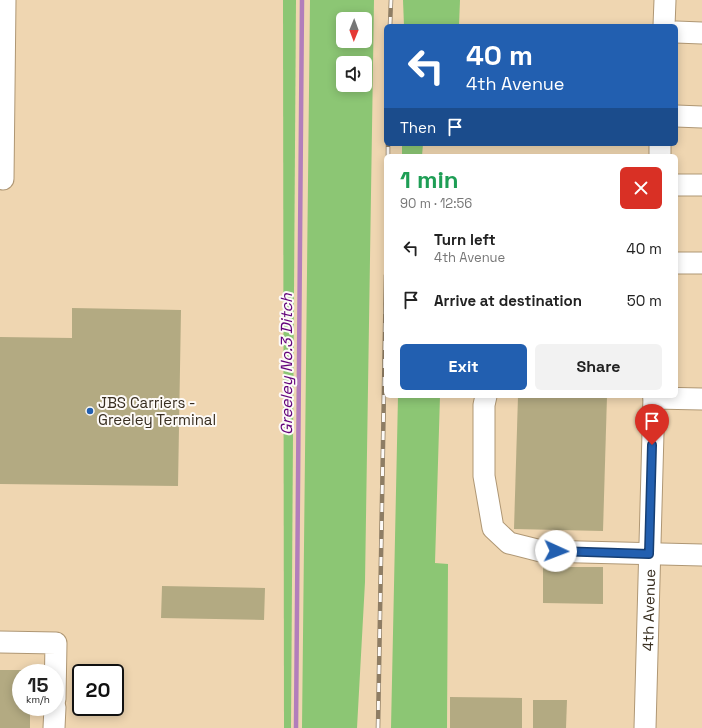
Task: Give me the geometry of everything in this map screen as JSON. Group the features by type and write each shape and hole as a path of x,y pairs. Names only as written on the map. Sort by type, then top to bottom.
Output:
{"street":[{"path":"3,179 5,0"},
{"path":"664,24 665,0"},
{"path":"678,32 702,33"},
{"path":"678,116 702,116"},
{"path":"678,185 702,185"},
{"path":"678,262 702,263"},
{"path":"486,398 484,404 484,476 493,528 509,543 541,551 702,555"},
{"name":"4th Avenue","path":"645,728 654,398"},
{"path":"678,398 702,399"},
{"path":"0,642 56,643 56,664"},
{"path":"54,728 55,716"}],"green space":[{"path":"283,0 296,0 291,728 284,728"},
{"path":"310,0 374,0 365,582 357,728 302,728"},
{"path":"403,0 460,0 459,24 404,24"},
{"path":"402,146 423,146 422,154 402,154"},
{"path":"398,398 440,398 435,563 448,564 447,728 391,728"}],"building":[{"name":"JBS Carriers - Greeley Terminal","path":"72,308 181,310 178,486 0,484 0,337 72,338"},
{"path":"518,398 607,398 603,531 514,529"},
{"path":"543,567 603,567 603,604 543,603"},
{"path":"162,586 265,588 264,620 161,618"},
{"path":"0,670 12,670 12,716 30,716 30,728 0,728"},
{"path":"450,697 522,698 522,728 450,728"},
{"path":"533,700 567,700 566,728 533,728"}],"waterway":[{"name":"Greeley No.3 Ditch","path":"296,728 302,0"}],"railway":[{"path":"390,24 391,0"},
{"path":"388,146 388,154"},
{"path":"378,728 384,388"}],"place":[{"name":"JBS Carriers - Greeley Terminal","path":"90,411"}],"route":[{"path":"556,551 649,554 652,445"}]}
